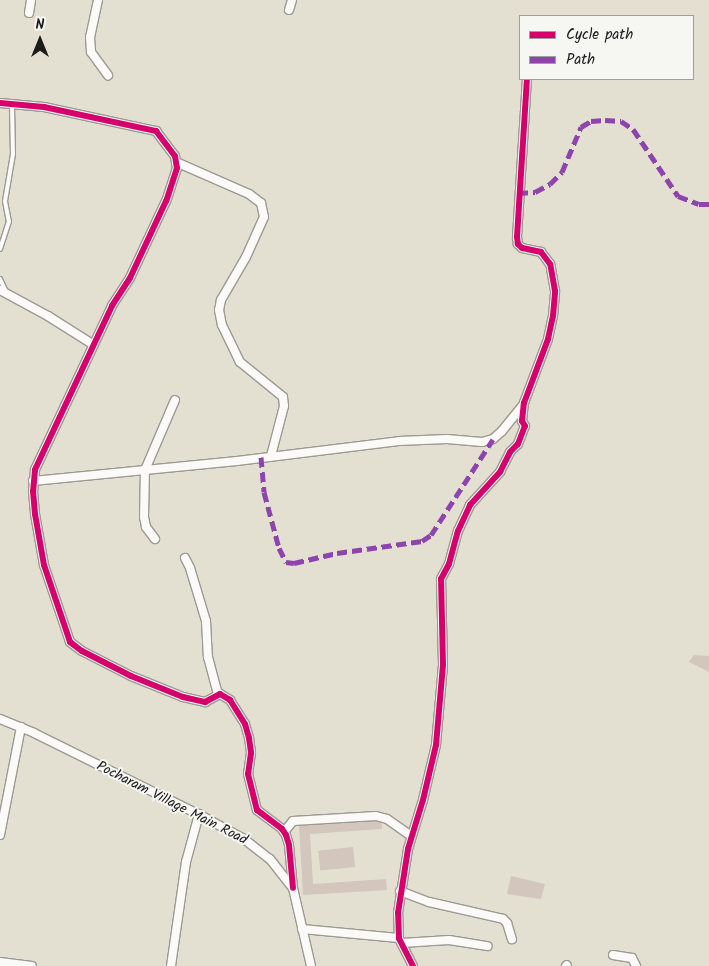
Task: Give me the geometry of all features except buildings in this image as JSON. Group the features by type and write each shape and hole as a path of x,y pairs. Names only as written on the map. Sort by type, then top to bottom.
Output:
{"street":[{"path":"29,14 31,0"},
{"path":"98,0 90,36 91,52 108,75"},
{"path":"289,10 292,0"},
{"path":"412,966 401,941 398,913 400,891 411,836 423,800 436,745 443,665 441,579 450,564 458,531 470,505 500,472 510,452 518,444 525,426 522,421 524,403 550,332 555,290 550,264 546,256 540,252 522,248 518,244 517,237 527,80"},
{"path":"0,103 44,107 156,131 170,146 176,162 174,183 160,214 130,278 112,306 35,470 33,480 36,514 44,565 70,642 82,651 131,676 183,697 205,702 218,694 223,694 230,700 247,731 251,753 248,774 257,810 284,832 289,845 293,888"},
{"path":"176,162 249,194 261,203 264,217 246,257 221,300 220,310 222,325 240,362 284,397 284,406 271,456"},
{"path":"3,291 94,345"},
{"path":"155,539 146,527 144,517 145,470 176,400"},
{"path":"33,480 145,470 399,441 447,439 482,442 493,439 502,431 524,403"},
{"path":"185,558 190,568 206,622 208,657 218,694"},
{"name":"Pocharam Village Main Road","path":"0,719 21,727 244,838 270,859 293,888 311,966"},
{"path":"0,835 21,727"},
{"path":"171,966 186,862 199,814"},
{"path":"284,832 293,822 376,816 387,819 411,836"},
{"path":"400,891 429,902 503,919 507,922 512,939"},
{"path":"302,929 401,941 449,940 488,946"},
{"path":"612,956 632,958 636,966"},
{"path":"0,962 32,966"}],"lane":[{"path":"0,249 9,222 5,201 13,154 12,104"},
{"path":"0,278 3,291"}],"marked path":[{"path":"518,193 535,192 550,184 562,172 581,127 591,121 605,120 621,121 633,129 678,196 699,204 709,204"},
{"path":"261,457 264,492 279,548 286,562 294,563 337,553 422,541 431,535 493,439"}],"cycle path":[{"path":"413,966 399,938 398,913 408,849 423,800 436,745 443,665 441,579 449,564 458,531 470,505 500,472 510,452 518,444 525,426 522,421 524,403 548,339 553,316 555,291 550,264 541,252 522,248 518,244 517,237 527,80"},
{"path":"0,103 44,107 156,131 175,156 177,168 166,201 130,278 112,306 35,470 33,491 35,514 44,565 70,642 82,651 131,676 183,697 205,702 220,694 230,700 245,724 249,738 251,753 248,774 257,810 282,829 286,835 289,845 293,888"}]}
